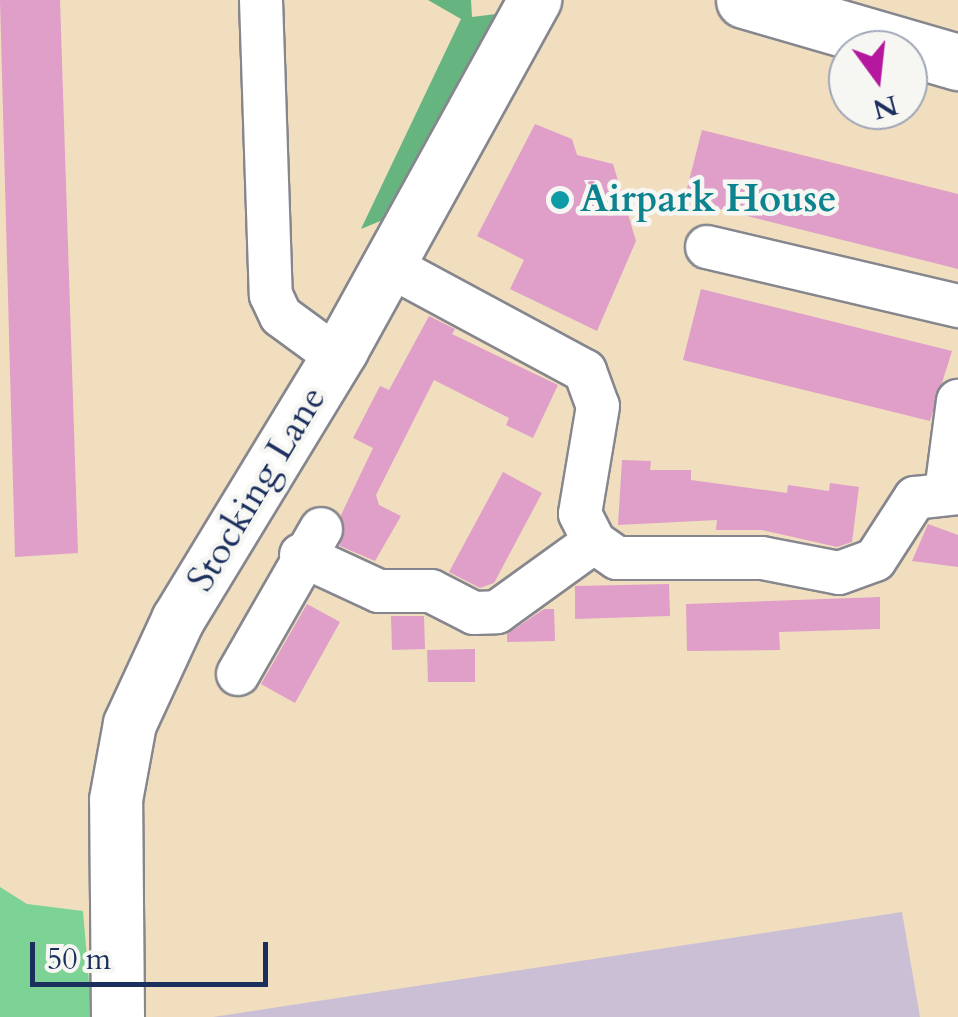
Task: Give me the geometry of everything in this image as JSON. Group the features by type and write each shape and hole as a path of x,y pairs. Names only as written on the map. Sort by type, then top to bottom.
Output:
{"highway":[{"path":"744,0 958,62"}],"main road":[{"name":"Stocking Lane","path":"118,1017 116,800 130,724 178,620 337,357 529,11"}],"street":[{"path":"261,0 271,294 281,316 337,357"},
{"path":"707,247 958,306"},
{"path":"388,266 586,371 598,406 580,514 594,542 617,558 762,558 840,573 875,560 916,498 952,492 958,402"},
{"path":"238,674 311,542 379,590 432,591 474,612 496,612 594,542"}],"shaded area":[{"path":"902,912 920,1017 213,1017"}],"green space":[{"path":"428,0 471,0 472,17 496,14 390,217 361,229 461,19"},
{"path":"0,887 27,904 83,911 92,1017 0,1017"}],"building":[{"path":"0,0 60,0 78,553 15,557"},
{"name":"Airpark House","path":"535,124 572,139 577,155 613,164 636,241 597,331 510,289 524,260 477,236"},
{"path":"702,130 958,194 958,269 684,200"},
{"path":"701,289 952,351 930,421 683,360"},
{"path":"429,316 455,329 452,334 558,385 533,438 506,425 509,418 434,380 376,495 379,505 401,516 375,561 340,546 341,515 373,448 353,438 380,386 389,390"},
{"path":"622,460 651,461 650,470 691,470 691,480 787,493 788,485 829,491 830,483 859,487 852,542 837,547 762,530 716,530 717,520 618,525"},
{"path":"503,472 542,493 494,583 480,588 449,572"},
{"path":"928,524 958,535 958,567 912,561"},
{"path":"669,584 670,616 575,619 575,586"},
{"path":"880,597 880,629 779,632 780,650 687,651 686,604"},
{"path":"307,604 340,622 295,703 261,684"},
{"path":"544,609 554,609 555,641 507,642 507,634"},
{"path":"391,616 424,616 425,649 392,650"},
{"path":"475,649 475,682 428,682 427,650"}],"place":[{"name":"Airpark House","path":"560,200"}]}
